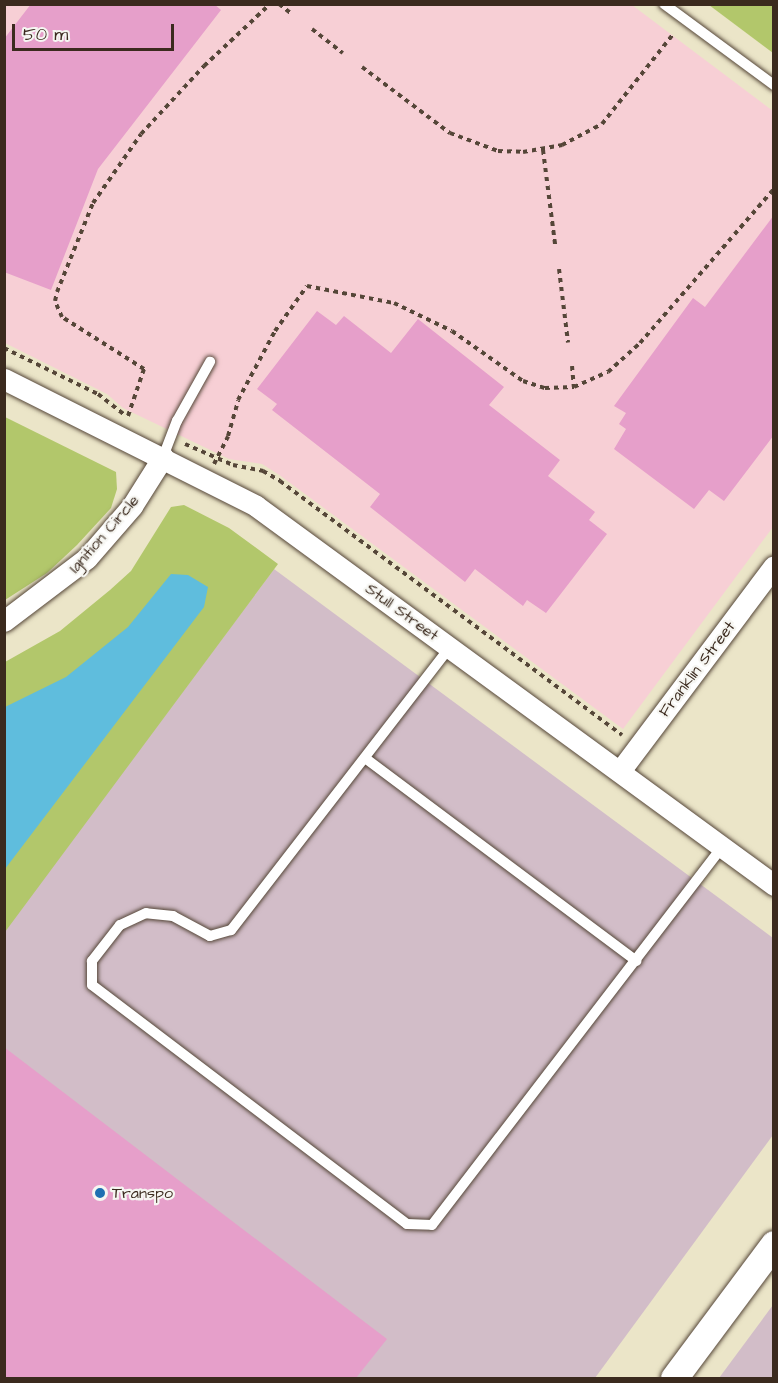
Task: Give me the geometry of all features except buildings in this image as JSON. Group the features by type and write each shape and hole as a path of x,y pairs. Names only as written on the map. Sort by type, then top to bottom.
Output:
{"street":[{"name":"Stull Street","path":"4,379 256,506 774,885"},
{"name":"Ignition Circle","path":"4,621 87,558 132,506 163,458"},
{"name":"Franklin Street","path":"620,771 774,566"},
{"path":"674,1378 774,1244"}],"lane":[{"path":"664,4 774,85"},
{"path":"163,458 177,421 210,362"},
{"path":"450,646 231,930 210,936 173,916 146,913 120,925 92,961 92,985 406,1224 432,1225 722,847"},
{"path":"365,758 636,960"}],"path":[{"path":"128,416 144,369 62,317 55,301 57,292 93,203 141,134 204,66 270,4"},
{"path":"279,4 292,14"},
{"path":"312,29 343,52"},
{"path":"362,67 450,133 472,144 498,151 543,149 582,137 602,124 674,33"},
{"path":"543,149 555,244"},
{"path":"213,467 238,400 275,331 307,286 394,303 452,330 523,381 545,388 574,387 608,372 640,343 774,189"},
{"path":"559,269 568,342"},
{"path":"4,348 98,394 135,419"},
{"path":"572,366 574,387"},
{"path":"195,448 217,459 257,469 280,481 625,738"}],"shaded area":[{"path":"4,5 632,5 773,111 773,527 623,729 262,464 229,459 123,408 107,394 5,343"},
{"path":"274,569 773,938 773,1135 595,1378 5,1378 4,932"},
{"path":"773,1305 773,1378 719,1378"}],"green space":[{"path":"709,5 773,5 773,53"},
{"path":"5,417 116,472 117,489 111,508 77,545 47,573 5,600"},
{"path":"184,505 229,528 278,564 5,932 5,662 60,631 110,590 131,571 171,507"}],"water":[{"path":"171,574 188,575 208,587 204,607 5,869 5,707 66,677 128,627"}],"place":[{"name":"Transpo","path":"100,1193"}]}
